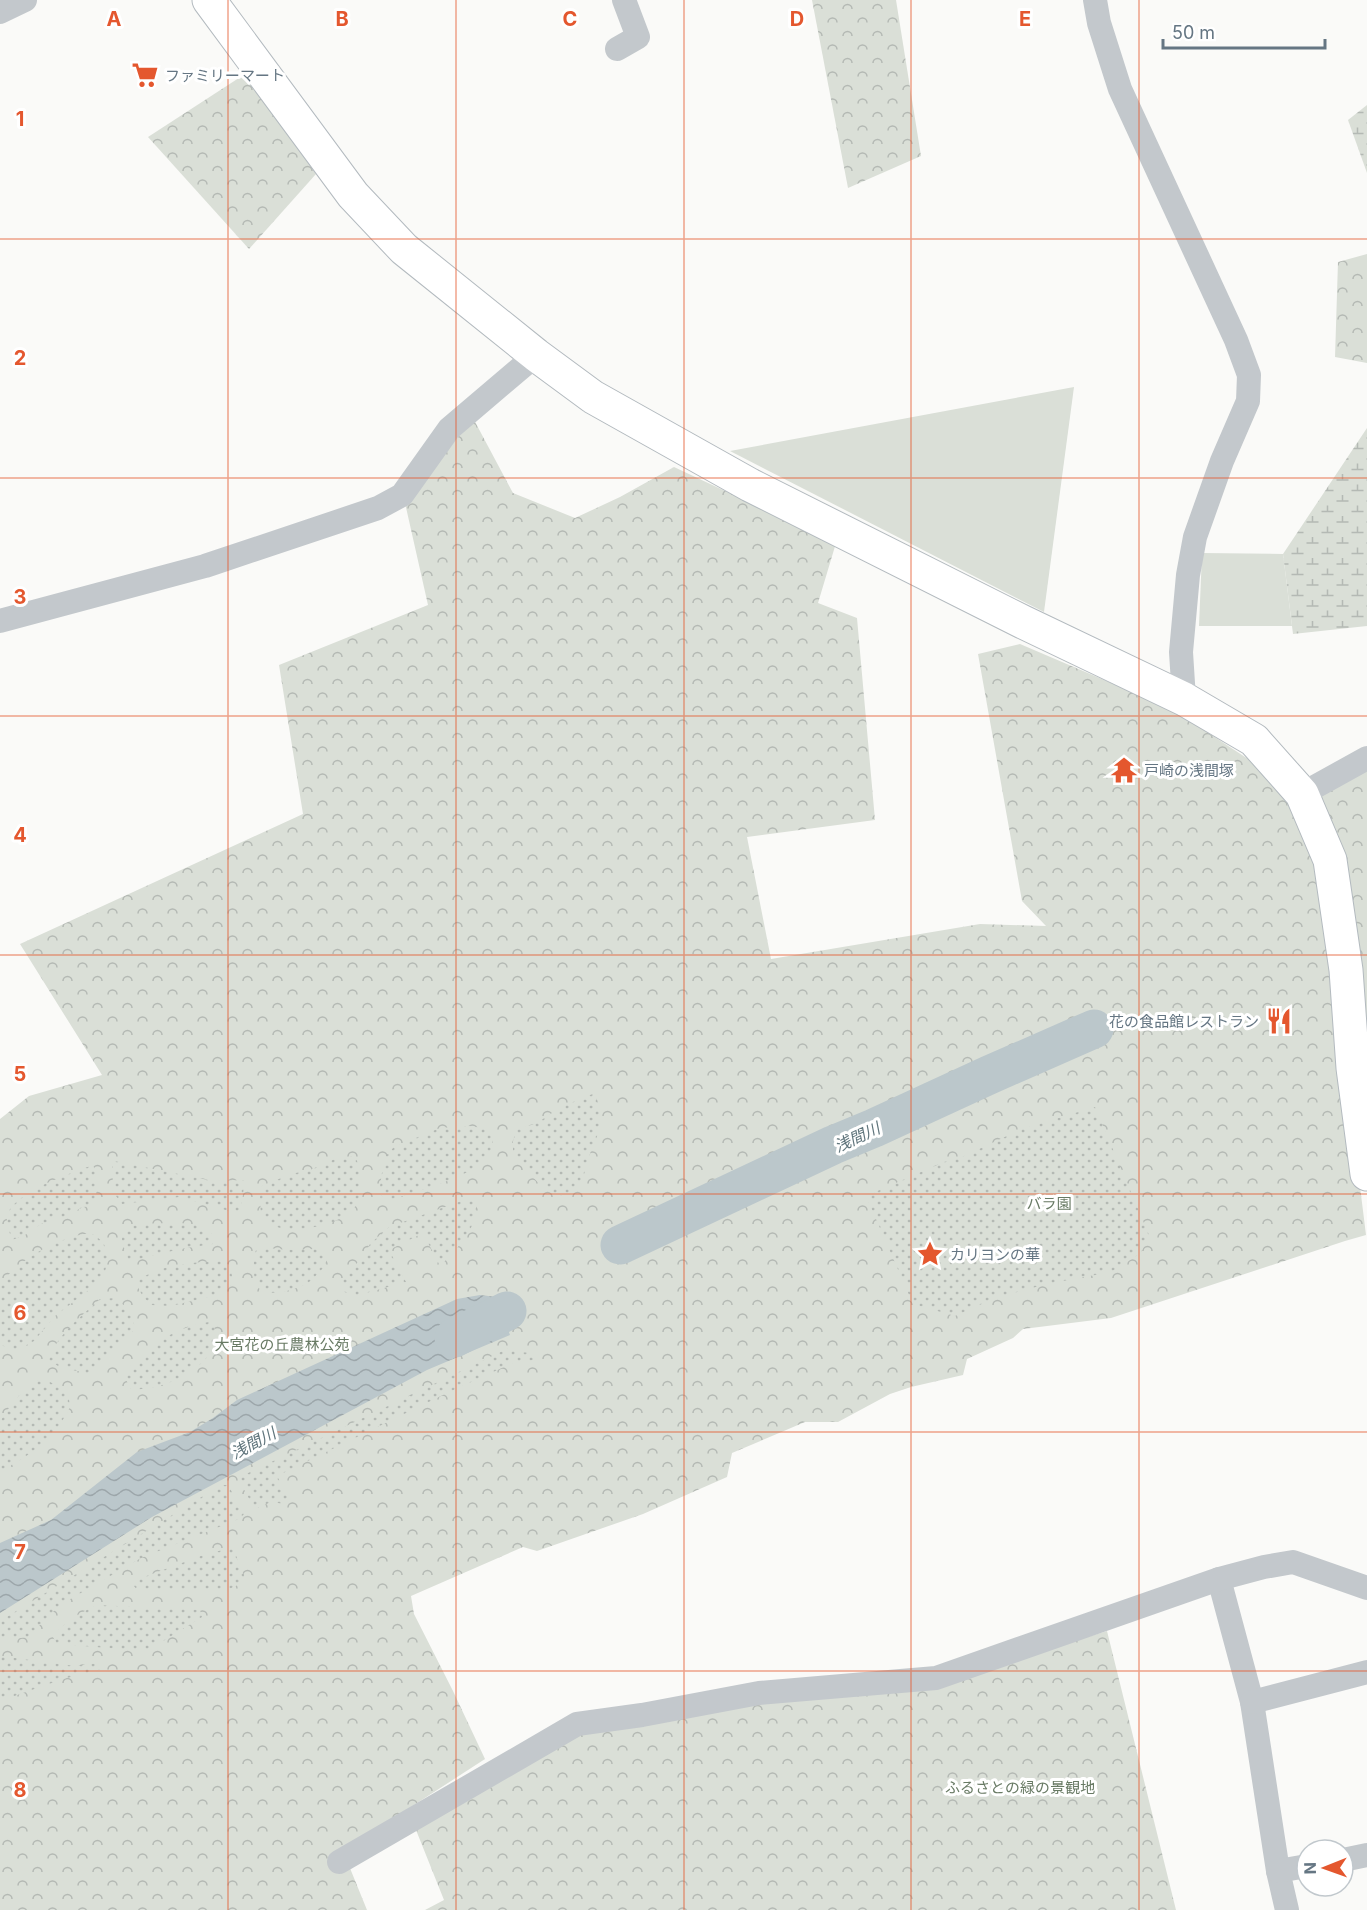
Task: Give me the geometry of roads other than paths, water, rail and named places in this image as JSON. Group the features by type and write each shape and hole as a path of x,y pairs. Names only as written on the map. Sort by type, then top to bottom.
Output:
{"street":[{"path":"0,12 24,0"},
{"path":"209,0 353,195 404,249 536,355 593,397 750,485 1023,622 1184,699 1254,740 1302,794 1330,860 1346,970 1353,1068 1367,1174"},
{"path":"617,49 638,37 624,0"},
{"path":"1095,0 1099,23 1120,89 1236,340 1249,375 1248,401 1222,462 1195,537 1188,575 1181,652 1184,699"},
{"path":"0,621 206,566 378,508 402,495 449,429 536,355"},
{"path":"1302,794 1367,758"},
{"path":"339,1862 577,1724 759,1694 936,1678 1220,1579 1263,1567 1293,1562 1367,1588"},
{"path":"1220,1579 1252,1702 1278,1871 1287,1910"},
{"path":"1252,1702 1367,1672"},
{"path":"1278,1871 1295,1868"}],"water":[{"path":"480,1295 496,1297 510,1335 427,1370 152,1517 0,1613 0,1543 51,1520 137,1452 190,1432 237,1400 457,1299"}],"waterway":[{"name":"浅間川","path":"620,1245 833,1145 1094,1029"},
{"name":"浅間川","path":"454,1338 507,1311"}],"place":[{"name":"ファミリーマート","path":"145,75"},
{"name":"戸崎の浅間塚","path":"1124,770"},
{"name":"花の食品館レストラン","path":"1279,1021"},
{"name":"カリヨンの華","path":"930,1254"}],"park label":[{"name":"バラ園","path":"1049,1203"},
{"name":"大宮花の丘農林公苑","path":"282,1344"},
{"name":"ふるさとの緑の景観地","path":"1020,1787"}]}
